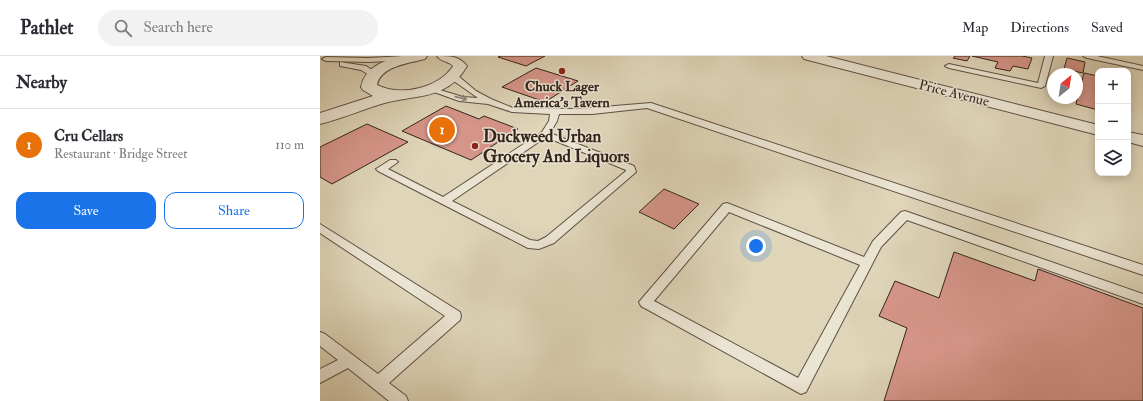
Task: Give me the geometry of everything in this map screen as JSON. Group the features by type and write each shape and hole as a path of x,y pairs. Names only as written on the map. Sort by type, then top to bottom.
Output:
{"street":[{"path":"372,78 369,87 375,92 385,95 415,93 430,89 444,84 461,66 452,58 444,56"},
{"name":"Price Avenue","path":"809,56 1095,129"},
{"path":"320,118 355,95 372,78 389,65 414,57"},
{"path":"320,118 395,95"},
{"path":"1131,138 1143,141"}],"lane":[{"path":"949,66 1041,86 1049,56"},
{"path":"1087,56 1143,68"},
{"path":"323,58 370,60 414,57"},
{"path":"323,58 362,68 372,78"},
{"path":"461,66 464,87 493,103 512,110 555,113 611,110 648,105 1143,270"},
{"path":"430,89 462,99 493,103"},
{"path":"444,201 545,134 553,121 555,113"},
{"path":"393,162 381,170 528,244 539,244 550,240 631,172 632,168 545,134"},
{"path":"867,263 727,207 645,302 801,387 867,263 877,244 905,215 1143,299"},
{"path":"320,228 454,316 378,383"},
{"path":"320,338 401,401"},
{"path":"320,376 349,361"}],"building":[{"path":"545,56 526,66 498,57"},
{"path":"955,56 970,56 967,61 953,58"},
{"path":"972,56 1022,56 1032,58 1028,69 1013,66 1010,71 995,68 998,62"},
{"path":"1067,58 1085,62 1083,73 1083,68 1064,68"},
{"path":"536,68 578,81 545,102 502,87"},
{"path":"1084,73 1095,75 1095,109 1076,104 1083,104"},
{"path":"446,106 479,119 484,116 518,129 471,160 402,131"},
{"path":"367,124 408,142 332,184 320,177 320,147"},
{"path":"664,189 699,204 674,229 639,212"},
{"path":"954,252 1035,281 1038,269 1143,308 1143,401 884,401 907,328 879,316 895,281 939,298"}],"place":[{"name":"Chuck Lager America's Tavern","path":"562,71"},
{"name":"Cru Cellars","path":"442,130"},
{"name":"Duckweed Urban Grocery And Liquors","path":"475,146"}]}
